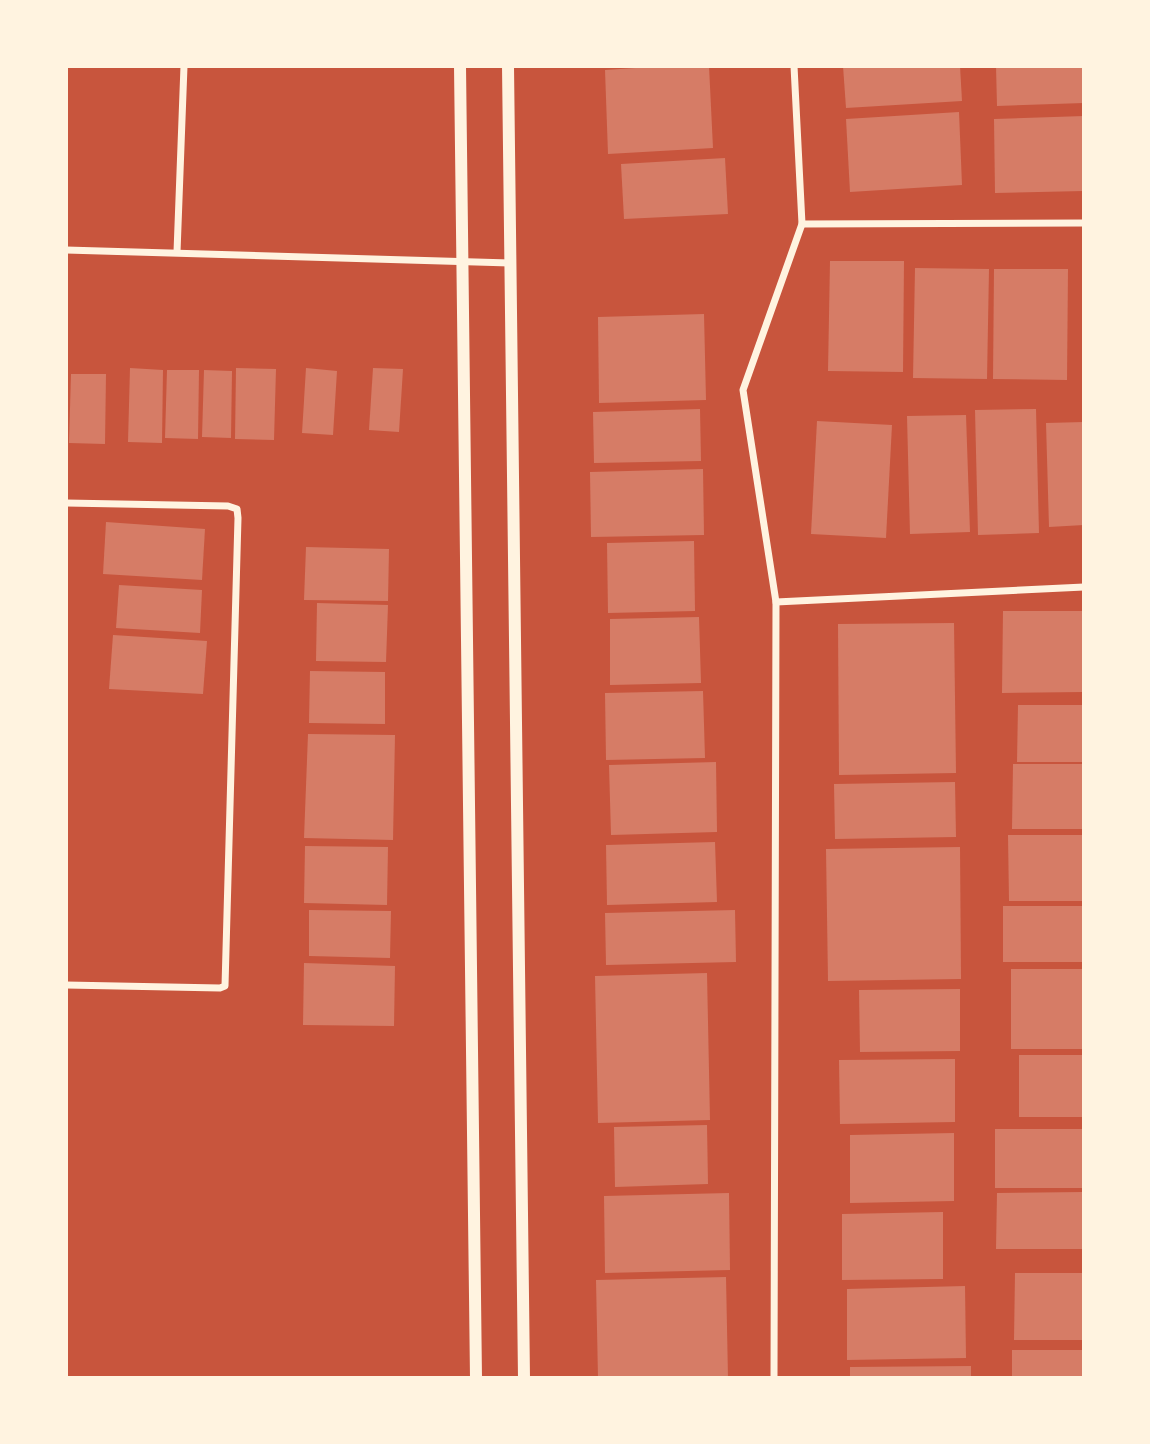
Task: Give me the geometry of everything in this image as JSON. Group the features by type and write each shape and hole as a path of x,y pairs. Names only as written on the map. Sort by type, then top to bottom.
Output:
{"street":[{"path":"177,252 184,66"},
{"path":"460,66 475,1377"},
{"path":"508,66 524,1377"},
{"path":"774,1377 776,602 743,390 802,224 794,66"},
{"path":"802,224 1083,223"},
{"path":"66,250 510,263"},
{"path":"66,503 228,506 237,509 239,518 225,986 66,985"},
{"path":"776,602 1083,587"}],"building":[{"path":"709,66 713,148 608,154 605,70"},
{"path":"843,66 960,66 962,101 846,108"},
{"path":"996,66 1084,66 1084,103 997,106"},
{"path":"959,112 962,185 850,192 846,119"},
{"path":"1084,116 1084,191 995,193 994,119"},
{"path":"725,158 728,214 624,219 621,164"},
{"path":"830,261 904,261 903,372 828,371"},
{"path":"915,268 989,269 987,379 913,378"},
{"path":"994,269 1068,269 1067,380 993,379"},
{"path":"704,314 706,400 599,403 598,317"},
{"path":"130,368 163,370 162,443 128,442"},
{"path":"236,368 276,369 274,440 235,439"},
{"path":"306,368 337,371 333,435 302,433"},
{"path":"373,368 403,369 399,432 369,430"},
{"path":"167,370 199,370 198,439 165,438"},
{"path":"204,370 232,371 231,438 202,437"},
{"path":"71,374 106,374 105,444 69,443"},
{"path":"700,409 701,461 594,463 593,412"},
{"path":"1036,409 1039,533 978,535 975,410"},
{"path":"966,415 970,532 910,534 907,416"},
{"path":"817,421 892,425 886,538 811,534"},
{"path":"1084,422 1084,525 1049,527 1046,423"},
{"path":"703,469 704,535 591,537 590,472"},
{"path":"106,522 205,529 202,580 103,574"},
{"path":"694,541 695,611 608,613 607,543"},
{"path":"306,547 389,549 388,601 304,600"},
{"path":"119,585 202,590 200,633 116,628"},
{"path":"317,603 388,605 386,662 316,661"},
{"path":"1003,611 1084,611 1084,692 1002,693"},
{"path":"699,617 701,683 610,685 610,619"},
{"path":"954,623 956,773 839,775 838,624"},
{"path":"113,635 207,641 203,694 109,689"},
{"path":"310,671 385,672 385,724 309,723"},
{"path":"703,691 705,758 606,760 605,693"},
{"path":"1018,705 1084,705 1084,762 1017,762"},
{"path":"308,734 395,735 393,840 304,838"},
{"path":"716,762 717,832 611,835 609,765"},
{"path":"1013,764 1084,764 1084,829 1012,829"},
{"path":"955,782 956,837 835,839 834,784"},
{"path":"1008,835 1084,835 1084,901 1009,901"},
{"path":"715,842 717,902 607,905 606,845"},
{"path":"305,846 388,847 387,905 304,903"},
{"path":"960,847 961,979 828,981 826,849"},
{"path":"1003,906 1084,906 1084,962 1003,962"},
{"path":"309,910 391,911 390,958 309,956"},
{"path":"735,910 736,962 606,965 605,913"},
{"path":"304,963 395,966 394,1026 303,1025"},
{"path":"1011,969 1084,969 1084,1049 1011,1049"},
{"path":"707,973 710,1120 598,1123 595,976"},
{"path":"960,989 960,1051 860,1052 859,990"},
{"path":"1019,1055 1084,1055 1084,1117 1019,1117"},
{"path":"955,1059 955,1122 840,1124 839,1060"},
{"path":"707,1125 708,1184 615,1187 614,1127"},
{"path":"995,1129 1084,1129 1084,1188 995,1188"},
{"path":"954,1133 954,1201 850,1203 850,1135"},
{"path":"1084,1192 1084,1249 996,1249 997,1193"},
{"path":"729,1193 730,1270 605,1273 604,1196"},
{"path":"943,1212 943,1279 842,1280 842,1214"},
{"path":"1015,1273 1084,1273 1084,1340 1014,1340"},
{"path":"726,1277 728,1378 598,1378 596,1280"},
{"path":"965,1286 966,1358 847,1360 847,1289"},
{"path":"1012,1350 1084,1350 1084,1378 1012,1378"},
{"path":"971,1366 971,1378 850,1378 850,1367"}]}
